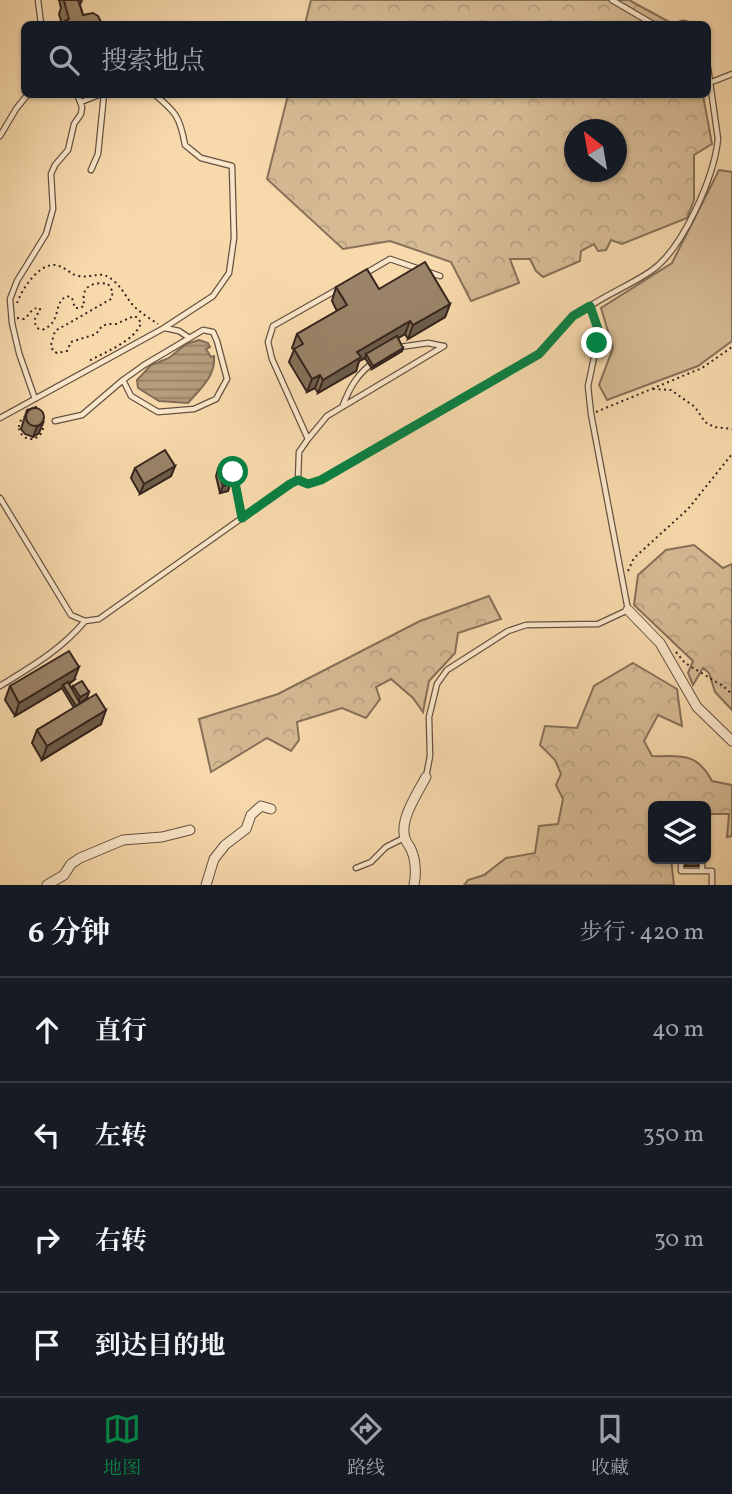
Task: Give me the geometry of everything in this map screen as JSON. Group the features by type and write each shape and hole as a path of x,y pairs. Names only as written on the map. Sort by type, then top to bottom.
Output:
{"street":[{"path":"628,610 660,643 697,707 732,741"},
{"path":"414,885 413,854 405,838 404,829 408,810 426,777"},
{"path":"205,885 214,859 225,845 246,829 251,816 261,806 271,809"},
{"path":"47,885 60,879 71,864 80,858 123,840 162,837 190,830"}],"lane":[{"path":"38,0 41,21"},
{"path":"612,0 648,21"},
{"path":"711,82 732,74"},
{"path":"0,498 71,615 85,621 99,619 290,484 298,480 308,484 321,480 539,354 573,316 652,270 678,242 709,180 718,146 711,95"},
{"path":"0,136 25,98"},
{"path":"35,399 19,353 10,299 17,281 46,234 53,209 51,174 68,150 74,124 81,114 79,98"},
{"path":"81,102 92,98"},
{"path":"92,170 98,154 102,98"},
{"path":"0,418 164,328 213,296 229,273 234,238 232,166 201,158 185,145 181,122 171,108 159,98"},
{"path":"355,279 390,259 440,276"},
{"path":"308,439 272,359 268,342 273,326 343,286"},
{"path":"426,777 430,756 429,717 437,684 447,670 508,631 526,625 598,624 628,610 591,414 588,386 598,329 590,306"},
{"path":"164,328 179,331 188,337"},
{"path":"55,421 82,415 122,380 203,330 213,332 227,379 216,399 194,409 158,412 131,396 122,380"},
{"path":"298,480 299,452 327,416 443,346 428,343 397,348"},
{"path":"342,407 350,387 362,371 380,358"},
{"path":"233,472 242,518"},
{"path":"0,685 43,660 85,621"},
{"path":"356,868 371,862 386,847 405,838"},
{"path":"681,864 681,871 712,871 712,885"},
{"path":"702,864 702,871"}],"path":[{"path":"15,309 32,277 43,268 58,265 76,276 102,274 115,282 134,306 164,328"},
{"path":"16,317 23,319 32,310 40,308 35,323 37,328 48,329 53,323 62,297 72,298 75,308 79,308 84,306 84,291 88,287 95,283 108,284 113,292 111,299 55,331 51,345 53,351 66,351 71,342 96,334 102,326 108,324 116,324 134,316 141,323 139,330 132,337 86,363"},
{"path":"591,414 702,368 732,347"},
{"path":"652,389 671,390 695,407 705,422 714,428 732,429"},
{"path":"26,415 35,415 42,420 44,428 38,438 30,439 20,433 19,425 26,415"},
{"path":"623,581 634,558 688,509 732,454"},
{"path":"660,643 678,653 685,663 732,694"}],"green space":[{"path":"311,0 629,0 668,21 306,21"},
{"path":"287,98 704,98 712,144 694,155 694,200 687,218 622,244 611,240 606,250 598,251 594,244 581,251 580,261 543,277 536,271 530,259 510,259 519,283 471,301 451,262 390,241 343,249 267,179"},
{"path":"719,170 732,172 732,341 698,366 607,400 599,385 613,348 601,308 672,263"},
{"path":"694,545 723,568 732,564 732,710 715,692 709,673 703,668 693,685 688,673 693,661 634,605 638,575 666,550"},
{"path":"489,596 501,619 458,633 455,653 429,681 423,712 413,698 391,679 376,687 380,699 366,718 342,708 297,722 299,740 291,751 267,738 211,772 199,719 278,694 420,621"},
{"path":"633,663 677,689 682,726 658,715 644,741 652,756 680,756 694,760 712,781 732,785 732,836 727,837 729,814 711,814 711,801 648,801 648,864 672,864 674,885 464,885 468,880 484,875 506,858 535,853 539,826 558,824 563,799 556,785 561,774 555,760 540,745 545,726 577,728 594,686"}],"shaded area":[{"path":"199,340 208,343 210,347 206,349 211,357 214,356 214,363 206,382 188,403 159,401 138,388 137,380 151,365 169,358 186,344"}],"building":[{"path":"78,0 83,15 93,13 100,21 65,21 69,19 64,1"},
{"path":"425,262 450,304 413,325 410,321 357,352 361,357 323,380 320,375 312,379 294,349 303,344 297,334 347,305 336,287 367,269 379,289"},
{"path":"397,336 403,348 373,366 366,354"},
{"path":"31,408 39,408 44,417 42,424 31,426 26,421 26,413"},
{"path":"165,450 175,466 144,484 135,468"},
{"path":"226,467 230,484 223,486 218,469"},
{"path":"69,651 79,667 19,703 10,686"},
{"path":"82,681 89,692 80,697 73,686"},
{"path":"68,682 80,703 76,706 63,685"},
{"path":"96,694 106,710 47,746 37,730"}],"route":[{"path":"233,472 242,518 290,484 298,480 308,484 321,480 539,354 573,316 590,306 598,329 597,343"}]}
